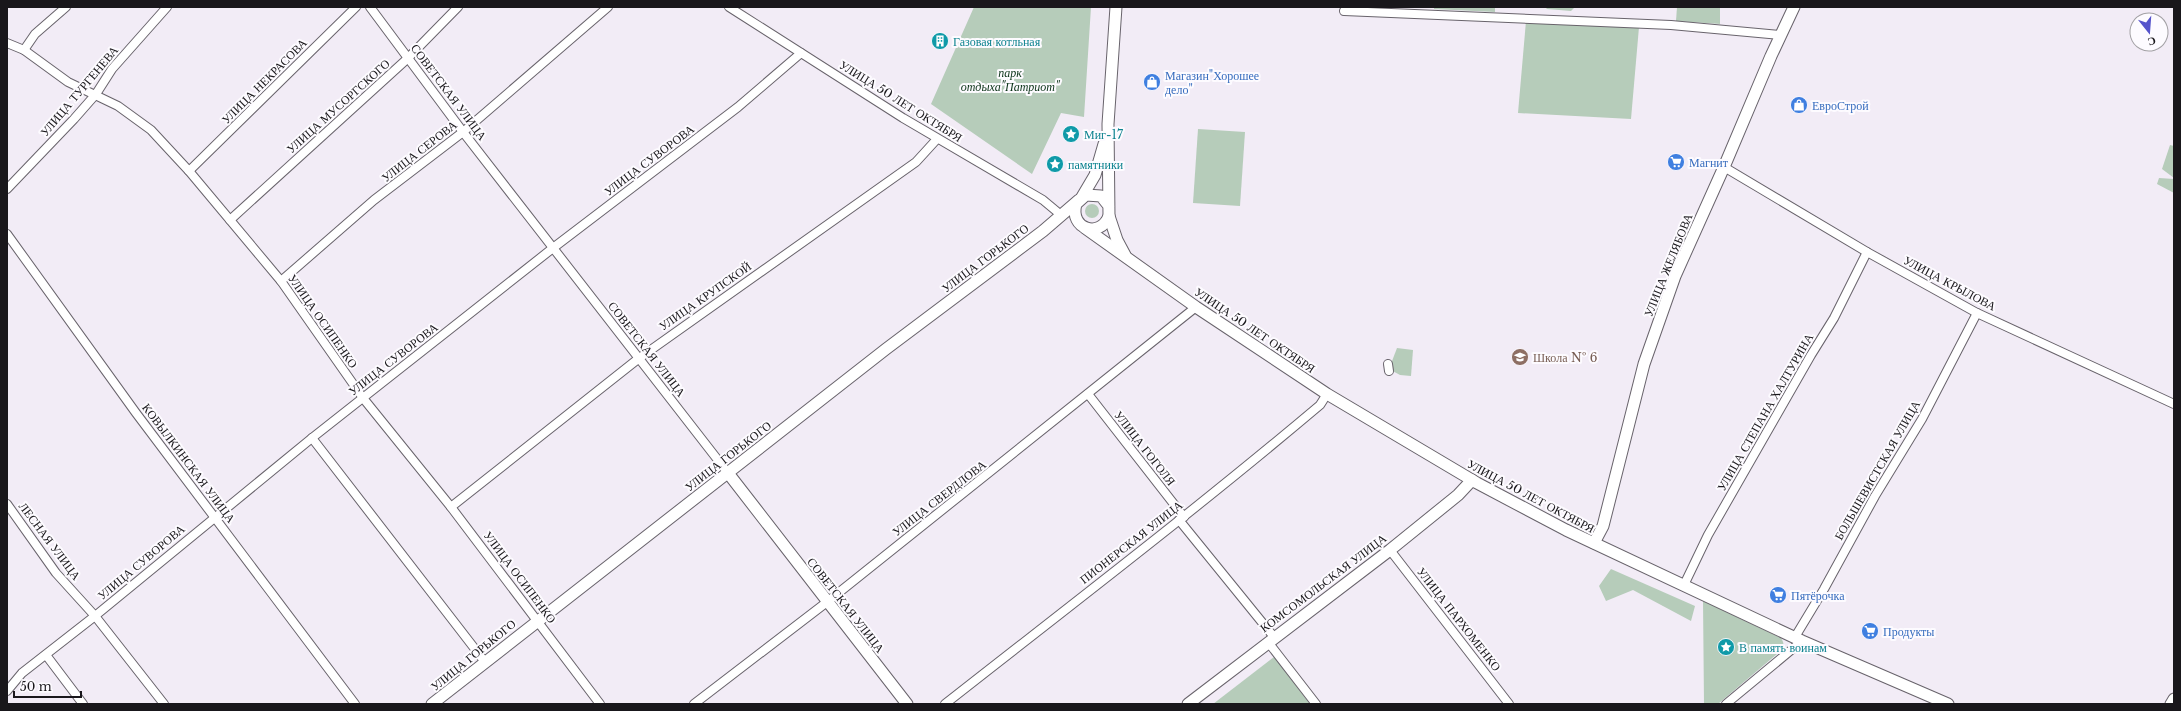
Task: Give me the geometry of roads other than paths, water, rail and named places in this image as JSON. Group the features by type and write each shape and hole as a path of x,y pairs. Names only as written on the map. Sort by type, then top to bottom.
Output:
{"main road":[{"path":"1108,124 1095,176 1076,204 1074,213 1083,227 1100,227 1109,211 1108,124 1116,7"},
{"name":"УЛИЦА ЖЕЛЯБОВА","path":"1594,543 1603,526 1647,356 1680,265 1794,7"},
{"path":"1081,198 1097,194 1104,199 1109,211"},
{"name":"УЛИЦА ГОРЬКОГО","path":"432,704 537,620 886,349 1043,231 1081,198"},
{"name":"УЛИЦА 50 ЛЕТ ОКТЯБРЯ","path":"1109,211 1120,245 1129,260"},
{"name":"УЛИЦА ГОРЬКОГО","path":"1043,231 1064,221 1072,221 1083,227"},
{"name":"УЛИЦА 50 ЛЕТ ОКТЯБРЯ","path":"1083,227 1196,307 1327,394 1472,480 1566,530 1798,639 1948,704"},
{"name":"СОВЕТСКАЯ УЛИЦА","path":"728,472 907,704"},
{"name":"КОМСОМОЛЬСКАЯ УЛИЦА","path":"1188,704 1271,639 1390,550 1458,495 1472,480"},
{"path":"2171,704 2174,699"}],"street":[{"path":"24,50 35,34 66,7"},
{"name":"УЛИЦА ТУРГЕНЕВА","path":"7,189 96,94 112,69 167,7"},
{"name":"УЛИЦА НЕКРАСОВА","path":"189,171 356,7"},
{"name":"СОВЕТСКАЯ УЛИЦА","path":"370,7 407,59 463,132 638,359 728,472"},
{"name":"УЛИЦА МУСОРГСКОГО","path":"230,220 407,59 458,7"},
{"name":"УЛИЦА СЕРОВА","path":"281,281 374,200 463,132 608,7"},
{"name":"УЛИЦА 50 ЛЕТ ОКТЯБРЯ","path":"729,7 936,139 1043,200 1061,215"},
{"path":"1344,11 1479,18 1671,25 1782,34"},
{"name":"УЛИЦА ОСИПЕНКО","path":"7,43 24,50 68,82 96,94 118,106 151,130 189,171 281,281 363,398 452,507 600,704"},
{"name":"УЛИЦА СУВОРОВА","path":"7,690 22,673 95,616 214,516 553,248 738,107 801,53"},
{"name":"УЛИЦА КРУПСКОЙ","path":"452,507 638,359 916,162 936,139"},
{"name":"УЛИЦА КРЫЛОВА","path":"1724,167 1867,252 1977,314 2174,404"},
{"name":"КОВЫЛКИНСКАЯ УЛИЦА","path":"7,234 136,413 355,704"},
{"name":"УЛИЦА СТЕПАНА ХАЛТУРИНА","path":"1684,585 1708,535 1811,355 1834,318 1867,252"},
{"name":"УЛИЦА СВЕРДЛОВА","path":"694,704 827,602 1196,307"},
{"name":"БОЛЬШЕВИСТСКАЯ УЛИЦА","path":"1726,704 1798,639 1875,496 1922,419 1977,314"},
{"name":"УЛИЦА ГОГОЛЯ","path":"1088,394 1271,639 1316,704"},
{"name":"ПИОНЕРСКАЯ УЛИЦА","path":"945,704 1181,519 1314,410 1327,394"},
{"path":"312,438 485,662"},
{"name":"ЛЕСНАЯ УЛИЦА","path":"7,504 56,573 95,616 164,704"},
{"name":"УЛИЦА ПАРХОМЕНКО","path":"1390,550 1509,704"},
{"path":"46,655 83,704"}],"place":[{"name":"Газовая котльная","path":"940,41"},
{"name":"Магазин\"Хорошее дело\"","path":"1152,82"},
{"name":"ЕвроСтрой","path":"1799,105"},
{"name":"Миг-17","path":"1071,134"},
{"name":"Магнит","path":"1676,162"},
{"name":"памятники","path":"1055,164"},
{"name":"Школа № 6","path":"1520,357"},
{"name":"Пятёрочка","path":"1778,595"},
{"name":"Продукты","path":"1870,631"},
{"name":"В память воинам","path":"1726,647"}],"park label":[{"name":"парк отдыха\"Патриот\"","path":"1010,79"}]}
